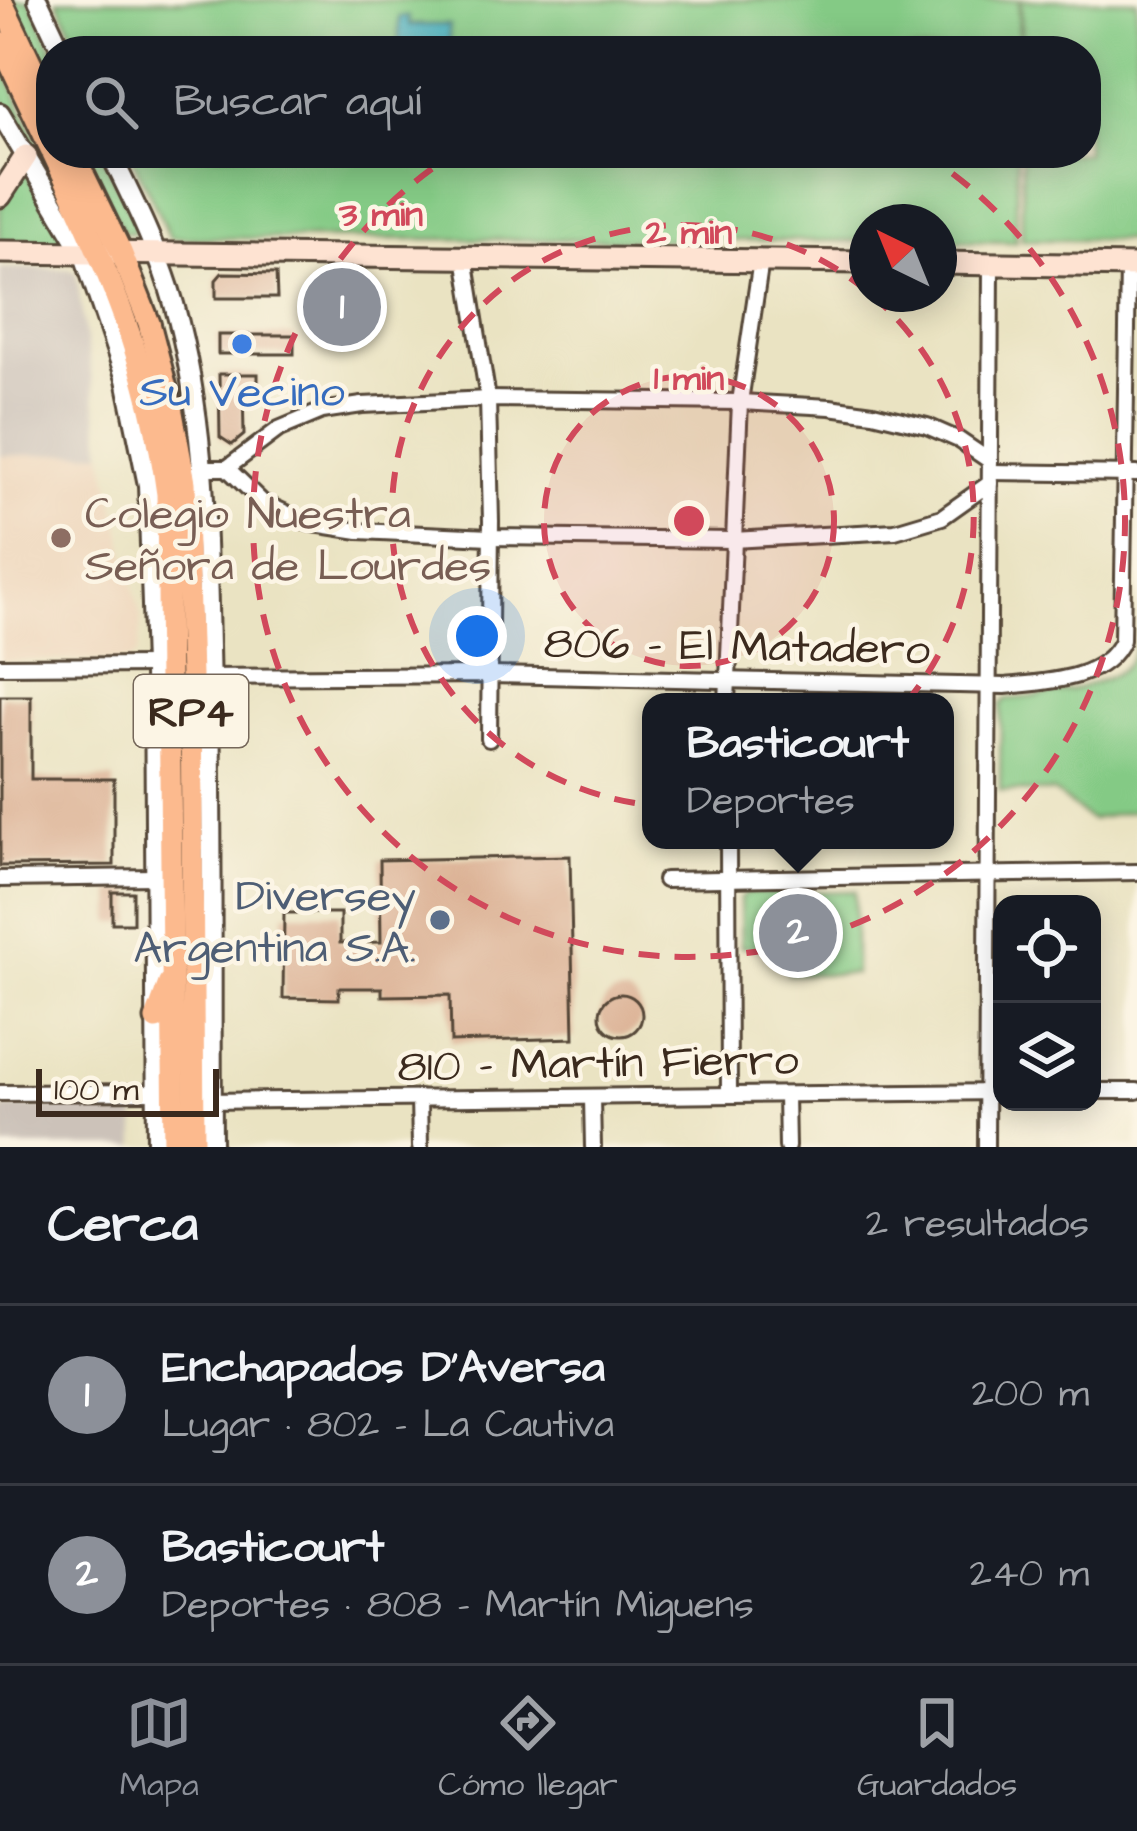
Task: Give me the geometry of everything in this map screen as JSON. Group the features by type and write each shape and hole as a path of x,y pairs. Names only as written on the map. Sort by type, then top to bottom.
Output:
{"main road":[{"path":"1,0 36,74"},
{"name":"RP4","path":"0,41 36,117"},
{"path":"0,196 26,156"},
{"name":"RP4","path":"60,168 101,252 149,323 180,444 200,677 203,1101 194,1147"},
{"name":"RP4","path":"77,168 149,395 167,494 174,1147"},
{"path":"0,252 849,262"},
{"path":"957,263 1133,266"},
{"path":"156,1019 173,972"}],"street":[{"path":"38,0 55,36"},
{"path":"0,113 26,156 101,252 116,342 143,451 152,530 157,1147"},
{"path":"117,168 158,253 196,402 204,468 200,677"},
{"path":"465,257 488,399 489,739"},
{"path":"727,693 740,402 761,260"},
{"path":"991,264 987,873 993,1061"},
{"path":"204,468 227,468 279,429 322,411 488,399 830,407 904,419 946,433 990,472 1132,474 1133,266"},
{"path":"227,468 262,502 308,523 359,531 733,540 912,527 954,510 990,472"},
{"name":"806 - El Matadero","path":"200,677 490,675 987,686 1051,681 1111,659 1122,640 1132,474"},
{"path":"0,666 154,665"},
{"path":"728,849 729,1095"},
{"path":"665,880 1137,872"},
{"path":"0,879 156,877"},
{"path":"1101,1091 1137,1090"},
{"path":"0,1093 157,1092"},
{"name":"810 - Martín Fierro","path":"203,1101 993,1092"},
{"path":"786,1095 788,1147"},
{"path":"592,1098 593,1147"},
{"path":"419,1099 420,1147"},
{"path":"986,1147 993,1099"},
{"path":"203,1101 212,1147"}],"shaded area":[{"path":"0,268 76,273 103,452 0,456"},
{"name":"Colegio Nuestra Señora de Lourdes","path":"103,452 141,619 138,652 132,660 0,661 0,456"},
{"path":"128,1105 136,1112 136,1147 3,1147 2,1107"}],"green space":[{"path":"12,0 30,0 47,36 36,36 36,50"},
{"path":"57,0 1019,0 1018,36 75,36"},
{"path":"1021,0 1137,0 1137,240 1022,240 1022,168 1101,168 1101,36 1021,36"},
{"path":"0,59 36,139 36,158 13,122 0,95"},
{"path":"42,168 49,168 78,232"},
{"path":"92,168 109,168 136,229 133,234 123,232"},
{"path":"137,168 1017,168 1016,242 957,241 957,204 849,204 849,241 170,238"},
{"path":"24,170 63,230 60,242 0,242 0,208"},
{"path":"1137,642 1137,810 1090,820 1054,792 1000,791 1001,705 1007,699 1068,691 1113,675 1128,662"},
{"path":"855,891 855,974 788,974 788,947 741,947 740,898 746,893"}],"water":[{"path":"399,17 408,17 409,25 449,25 449,36 399,36"}],"building":[{"path":"222,273 276,274 277,298 216,298 216,280"},
{"path":"332,275 352,276 352,338 332,338"},
{"path":"218,335 294,335 294,354 218,354"},
{"path":"219,374 258,374 258,386 243,386 244,435 232,445 220,437"},
{"path":"0,696 31,696 31,779 114,779 114,865 0,866"},
{"path":"570,856 574,1038 451,1042 450,995 382,996 382,988 339,988 339,999 283,998 284,913 340,913 340,943 381,942 380,860"},
{"path":"112,892 133,892 133,923 112,923"},
{"path":"621,994 636,1000 642,1015 636,1030 621,1036 606,1030 600,1015 606,1000"}],"place":[{"name":"Enchapados D'Aversa","path":"342,307"},
{"name":"Su Vecino","path":"242,344"},
{"name":"Colegio Nuestra Señora de Lourdes","path":"61,538"},
{"name":"Diversey Argentina S.A.","path":"440,920"},
{"name":"Basticourt","path":"798,933"}]}
